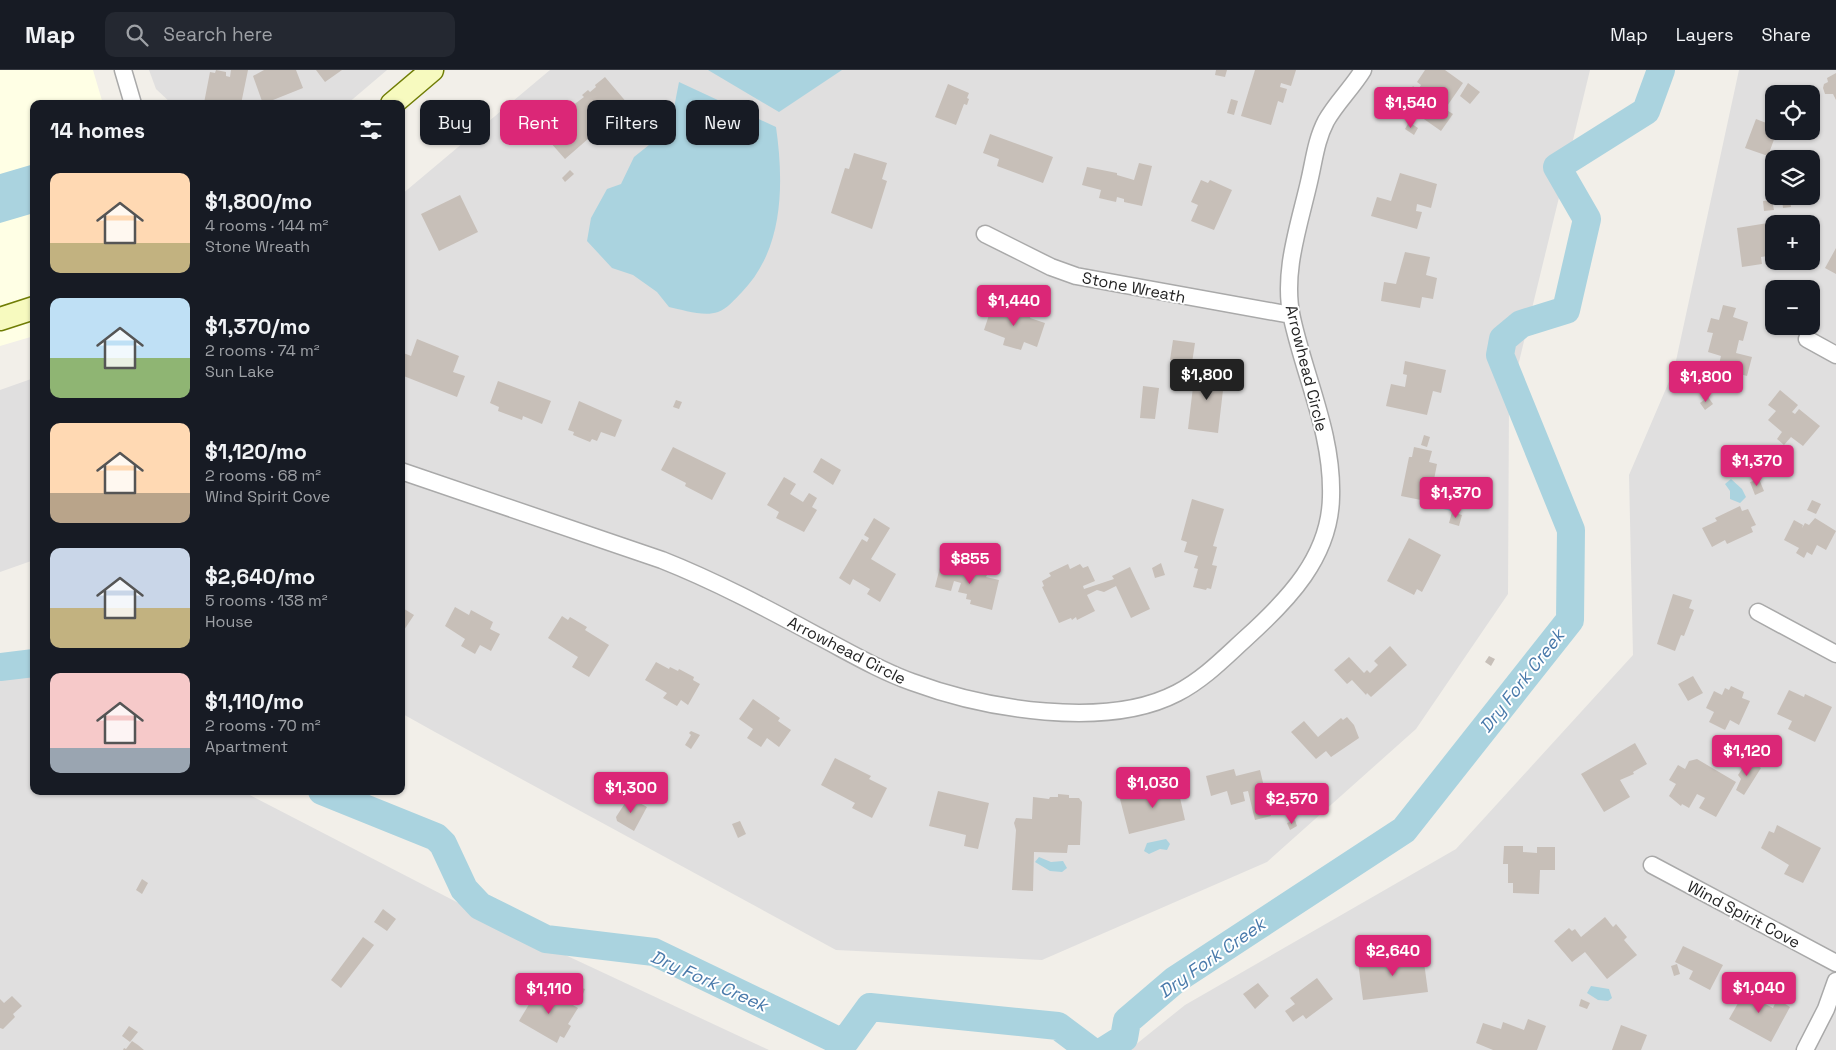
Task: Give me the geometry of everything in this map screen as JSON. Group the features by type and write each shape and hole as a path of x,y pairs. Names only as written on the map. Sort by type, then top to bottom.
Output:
{"main road":[{"path":"397,100 432,70"},
{"path":"0,319 30,309"}],"street":[{"path":"123,70 132,100"},
{"name":"Arrowhead Circle","path":"405,472 662,560 701,576 873,665 911,682 950,694 1036,711 1087,713 1150,704 1174,695 1207,674 1294,592 1319,550 1329,518 1331,485 1324,434 1316,394 1291,315 1289,277 1316,146 1327,120 1363,70"},
{"name":"Stone Wreath","path":"985,234 1042,263 1076,276 1291,315"},
{"path":"1807,339 1836,355"},
{"path":"1758,612 1836,654"},
{"name":"Wind Spirit Cove","path":"1652,865 1836,963"},
{"path":"1806,1050 1823,1017 1836,982"}],"shaded area":[{"path":"0,70 93,70 102,100 30,100 30,337 0,346"},
{"path":"149,70 387,70 352,100 168,100 156,89"},
{"path":"550,70 1590,70 1509,403 1508,594 1416,729 1267,862 1042,960 836,950 405,715 405,192 461,145 490,145 490,120 500,112 500,145 577,145 577,100 514,100"},
{"path":"1739,70 1836,70 1836,1050 1129,1050 1185,1005 1456,849 1633,655 1629,475 1674,370"},
{"path":"30,379 30,561 0,572 0,390"},
{"path":"0,676 30,677 30,795 250,795 503,926 769,1050 0,1050"}],"water":[{"path":"708,70 842,70 779,112"},
{"path":"679,82 718,100 686,100 686,145 759,145 759,119 776,127 779,148 780,192 778,214 766,256 756,275 731,303 721,311 706,314 669,307 657,292 633,275 612,268 587,241 591,218 607,189 621,184 634,157 649,145 676,145 676,100"},
{"path":"30,165 30,214 0,223 0,174"},
{"path":"1731,479 1742,489 1746,497 1740,503 1730,499 1730,491 1725,484"},
{"path":"1440,495 1445,500 1457,503 1455,512 1439,508 1432,499"},
{"path":"1166,839 1170,844 1167,850 1160,849 1149,854 1144,851 1147,843"},
{"path":"1039,857 1051,862 1063,861 1067,868 1062,872 1050,871 1035,862"},
{"path":"1591,986 1609,989 1612,998 1608,1001 1598,1000 1587,993"}],"building":[{"path":"216,70 226,72 226,76 230,77 231,70 248,70 242,100 205,100 210,72 215,73"},
{"path":"264,70 296,70 303,88 273,100 262,100 253,76"},
{"path":"316,70 342,70 325,82"},
{"path":"1216,70 1227,70 1225,77 1215,75"},
{"path":"1255,70 1296,70 1291,86 1281,83 1280,87 1287,89 1283,103 1278,101 1271,125 1241,116"},
{"path":"1425,70 1445,70 1463,83 1445,109 1453,114 1441,131 1401,103 1413,86 1418,90 1421,85 1417,82"},
{"path":"1836,73 1836,100 1833,94 1825,94 1823,88 1824,84 1828,82 1827,78"},
{"path":"605,77 625,100 587,100 587,140 565,159 553,145 577,145 577,102 584,97 582,95 588,90 590,92 596,87 595,85"},
{"path":"1468,83 1480,92 1470,104 1460,96"},
{"path":"948,84 969,93 967,105 964,104 956,125 935,117"},
{"path":"1231,99 1238,101 1234,115 1227,113"},
{"path":"1756,119 1765,122 1765,140 1774,140 1770,150 1765,150 1765,155 1745,148"},
{"path":"1409,122 1418,128 1414,135 1405,129"},
{"path":"990,134 1053,157 1043,183 997,166 999,159 983,153"},
{"path":"854,153 887,163 882,179 887,181 872,229 831,213 845,168 849,169"},
{"path":"1139,163 1152,166 1142,206 1124,202 1124,199 1117,197 1116,202 1099,198 1101,190 1082,185 1087,167 1117,173 1117,175 1134,180"},
{"path":"570,170 574,174 565,182 562,178"},
{"path":"1400,173 1437,184 1431,208 1417,204 1416,211 1422,212 1417,229 1371,216 1377,197 1391,201"},
{"path":"1201,180 1208,183 1210,180 1232,190 1214,230 1191,221 1198,205 1191,202"},
{"path":"460,195 478,232 439,251 421,214"},
{"path":"1763,201 1765,201 1765,205 1773,205 1774,210 1764,211"},
{"path":"1783,205 1791,205 1791,207 1783,208"},
{"path":"1765,223 1765,256 1761,257 1762,264 1742,267 1737,228"},
{"path":"1836,248 1836,274 1825,268"},
{"path":"1405,252 1430,257 1426,275 1437,278 1433,299 1422,297 1420,308 1381,301 1384,282 1396,284"},
{"path":"1723,305 1736,308 1733,317 1748,322 1743,341 1739,340 1736,353 1752,357 1747,376 1718,368 1721,356 1708,352 1713,333 1707,332 1711,318 1719,320"},
{"path":"992,306 1003,309 1004,306 1031,314 1030,318 1045,323 1037,347 1024,342 1021,350 1003,345 1005,338 984,330"},
{"path":"417,339 459,356 453,372 465,376 457,397 405,377 405,354 411,356"},
{"path":"1173,340 1195,343 1192,363 1170,360"},
{"path":"1405,361 1446,370 1441,393 1433,391 1427,415 1386,406 1391,384 1405,387 1407,375 1403,374"},
{"path":"1195,370 1225,373 1218,433 1188,429"},
{"path":"498,381 551,401 542,424 523,416 522,420 498,411 499,407 490,403"},
{"path":"1143,386 1159,388 1155,419 1140,418"},
{"path":"1780,390 1798,405 1792,412 1795,414 1799,409 1820,426 1803,446 1791,437 1784,445 1777,439 1782,432 1768,420 1776,411 1768,405"},
{"path":"1708,397 1713,404 1705,410 1700,403"},
{"path":"676,400 682,402 679,409 673,407"},
{"path":"579,401 622,420 615,437 601,432 597,441 592,439 590,442 573,435 574,432 568,430"},
{"path":"1424,435 1430,437 1427,447 1421,445"},
{"path":"673,447 726,473 712,500 685,486 686,483 661,470"},
{"path":"1414,447 1432,451 1429,462 1437,464 1432,490 1428,489 1426,501 1401,496 1409,457 1412,457"},
{"path":"821,458 841,470 833,485 813,472"},
{"path":"784,477 796,484 790,494 803,502 809,493 817,498 812,507 817,510 804,532 776,518 779,512 767,505"},
{"path":"1759,479 1764,491 1755,495 1750,482"},
{"path":"1192,499 1224,509 1213,546 1217,547 1212,565 1217,566 1211,589 1207,588 1206,590 1193,587 1198,569 1194,568 1198,556 1184,552 1187,542 1181,540"},
{"path":"1812,500 1821,504 1816,514 1807,510"},
{"path":"1740,506 1742,511 1748,509 1756,525 1751,527 1753,532 1727,544 1725,540 1712,547 1702,528 1717,521 1715,518"},
{"path":"1452,512 1462,515 1459,526 1449,523"},
{"path":"874,518 890,528 871,559 896,574 880,602 867,594 870,589 853,579 850,585 839,578 862,539 867,542 869,538 864,535"},
{"path":"1815,518 1836,531 1826,550 1817,545 1812,555 1807,552 1804,558 1796,553 1799,548 1784,540 1794,520 1803,525 1802,528 1805,523 1809,525"},
{"path":"1409,538 1441,555 1422,592 1417,589 1414,595 1387,581"},
{"path":"1161,563 1165,575 1155,578 1152,568"},
{"path":"1068,564 1070,569 1080,564 1083,568 1088,566 1095,581 1083,586 1084,589 1114,579 1112,576 1130,567 1150,609 1131,618 1116,586 1104,592 1097,590 1087,595 1095,611 1077,620 1076,617 1059,623 1042,587 1044,586 1042,581 1051,576 1049,573"},
{"path":"957,565 988,573 986,577 999,580 992,610 970,604 971,600 966,599 967,594 958,592 961,583 954,581 951,591 935,587 940,567 956,571"},
{"path":"1673,594 1692,600 1689,608 1694,610 1684,636 1681,635 1675,651 1657,644"},
{"path":"455,607 469,615 471,610 493,622 490,629 500,634 491,651 480,645 475,654 461,646 465,639 445,626"},
{"path":"405,609 414,615 405,628"},
{"path":"562,616 568,620 570,617 587,627 585,630 609,645 589,677 572,667 578,657 548,638"},
{"path":"1390,646 1407,665 1371,697 1367,693 1366,695 1352,680 1347,684 1334,670 1349,657 1364,673 1367,670 1370,673 1378,665 1374,661"},
{"path":"1489,656 1495,659 1491,666 1485,662"},
{"path":"656,662 669,669 670,667 678,671 679,669 694,677 693,680 700,684 688,705 681,700 677,706 663,698 667,693 645,680"},
{"path":"1693,676 1703,693 1688,701 1678,684"},
{"path":"1731,686 1744,692 1742,698 1750,701 1739,725 1730,720 1725,730 1709,722 1714,712 1706,708 1714,691 1722,695 1725,688 1729,690"},
{"path":"1789,690 1804,697 1805,694 1832,707 1815,742 1788,729 1792,721 1777,714"},
{"path":"753,699 780,718 778,721 791,730 779,747 767,738 761,747 747,738 753,729 739,719"},
{"path":"1347,717 1354,725 1359,738 1331,757 1326,751 1316,759 1291,732 1304,721 1318,737 1341,718 1343,720"},
{"path":"691,731 700,735 691,749 685,745 691,735 689,733"},
{"path":"1635,743 1647,764 1633,772 1634,774 1620,780 1630,797 1604,812 1581,774"},
{"path":"835,758 871,776 869,779 887,788 872,818 852,808 855,803 821,785"},
{"path":"1697,759 1736,782 1716,817 1699,808 1705,798 1697,794 1689,808 1682,804 1681,806 1669,796 1676,784 1669,780 1678,765 1685,769 1689,761"},
{"path":"1748,760 1761,768 1744,795 1736,790 1741,779 1738,775"},
{"path":"1234,769 1236,776 1260,770 1271,816 1255,820 1248,791 1243,792 1245,801 1231,805 1227,791 1211,796 1206,776"},
{"path":"1176,780 1185,820 1129,834 1120,799 1164,789 1162,783"},
{"path":"938,791 989,803 978,849 964,846 966,835 929,826"},
{"path":"1058,794 1069,795 1069,798 1079,798 1082,802 1080,845 1068,845 1067,853 1034,852 1033,891 1012,890 1016,830 1014,823 1016,818 1032,819 1033,797 1049,799 1050,797 1058,797"},
{"path":"629,797 647,807 634,831 617,821 616,817"},
{"path":"1295,820 1297,826 1290,830 1287,823"},
{"path":"740,821 746,834 738,838 732,824"},
{"path":"1777,825 1821,848 1803,883 1784,874 1789,865 1761,848 1769,831 1774,833"},
{"path":"1504,846 1523,846 1523,852 1537,853 1537,847 1555,847 1555,870 1540,870 1539,894 1513,893 1513,883 1508,883 1508,864 1503,864"},
{"path":"142,879 148,883 142,894 136,890"},
{"path":"383,909 396,919 387,931 374,922"},
{"path":"1605,917 1613,927 1616,924 1627,937 1624,940 1637,955 1607,979 1585,952 1572,962 1554,941 1569,928 1572,931 1575,929 1581,937"},
{"path":"363,937 374,945 341,988 331,980"},
{"path":"1683,946 1723,965 1710,990 1689,979 1693,971 1675,962"},
{"path":"1423,955 1428,992 1363,1000 1358,962"},
{"path":"1677,964 1680,974 1674,976 1671,966"},
{"path":"1317,978 1333,999 1306,1019 1303,1015 1293,1022 1285,1011 1295,1004 1290,998"},
{"path":"1258,983 1269,996 1255,1009 1243,994"},
{"path":"1749,984 1761,990 1756,999 1773,1008 1777,999 1790,1007 1771,1042 1729,1019"},
{"path":"540,986 578,1008 568,1024 571,1026 564,1038 560,1036 557,1043 519,1021"},
{"path":"576,986 585,989 583,994 574,991"},
{"path":"12,996 22,1006 13,1014 15,1017 3,1029 0,1028 0,999 4,1003"},
{"path":"1581,999 1590,1003 1587,1009 1579,1006"},
{"path":"1528,1019 1546,1026 1537,1050 1493,1050 1476,1043 1483,1023 1501,1029 1503,1022 1524,1030"},
{"path":"1621,1025 1647,1035 1641,1050 1612,1050"},
{"path":"129,1026 138,1032 130,1042 122,1036"},
{"path":"132,1041 138,1045 144,1050 123,1050"}],"waterway":[{"name":"Dry Fork Creek","path":"1105,1050 1124,1038 1127,1021 1175,980 1404,830 1570,620 1571,530 1500,355 1503,339 1521,324 1566,310 1587,219 1557,167 1646,111 1661,70"},
{"name":"Dry Fork Creek","path":"0,667 30,663"},
{"name":"Dry Fork Creek","path":"332,795 436,837 443,844 464,889 480,906 546,939 654,952 839,1041 846,1040 870,1007 1058,1026 1090,1050"}]}
